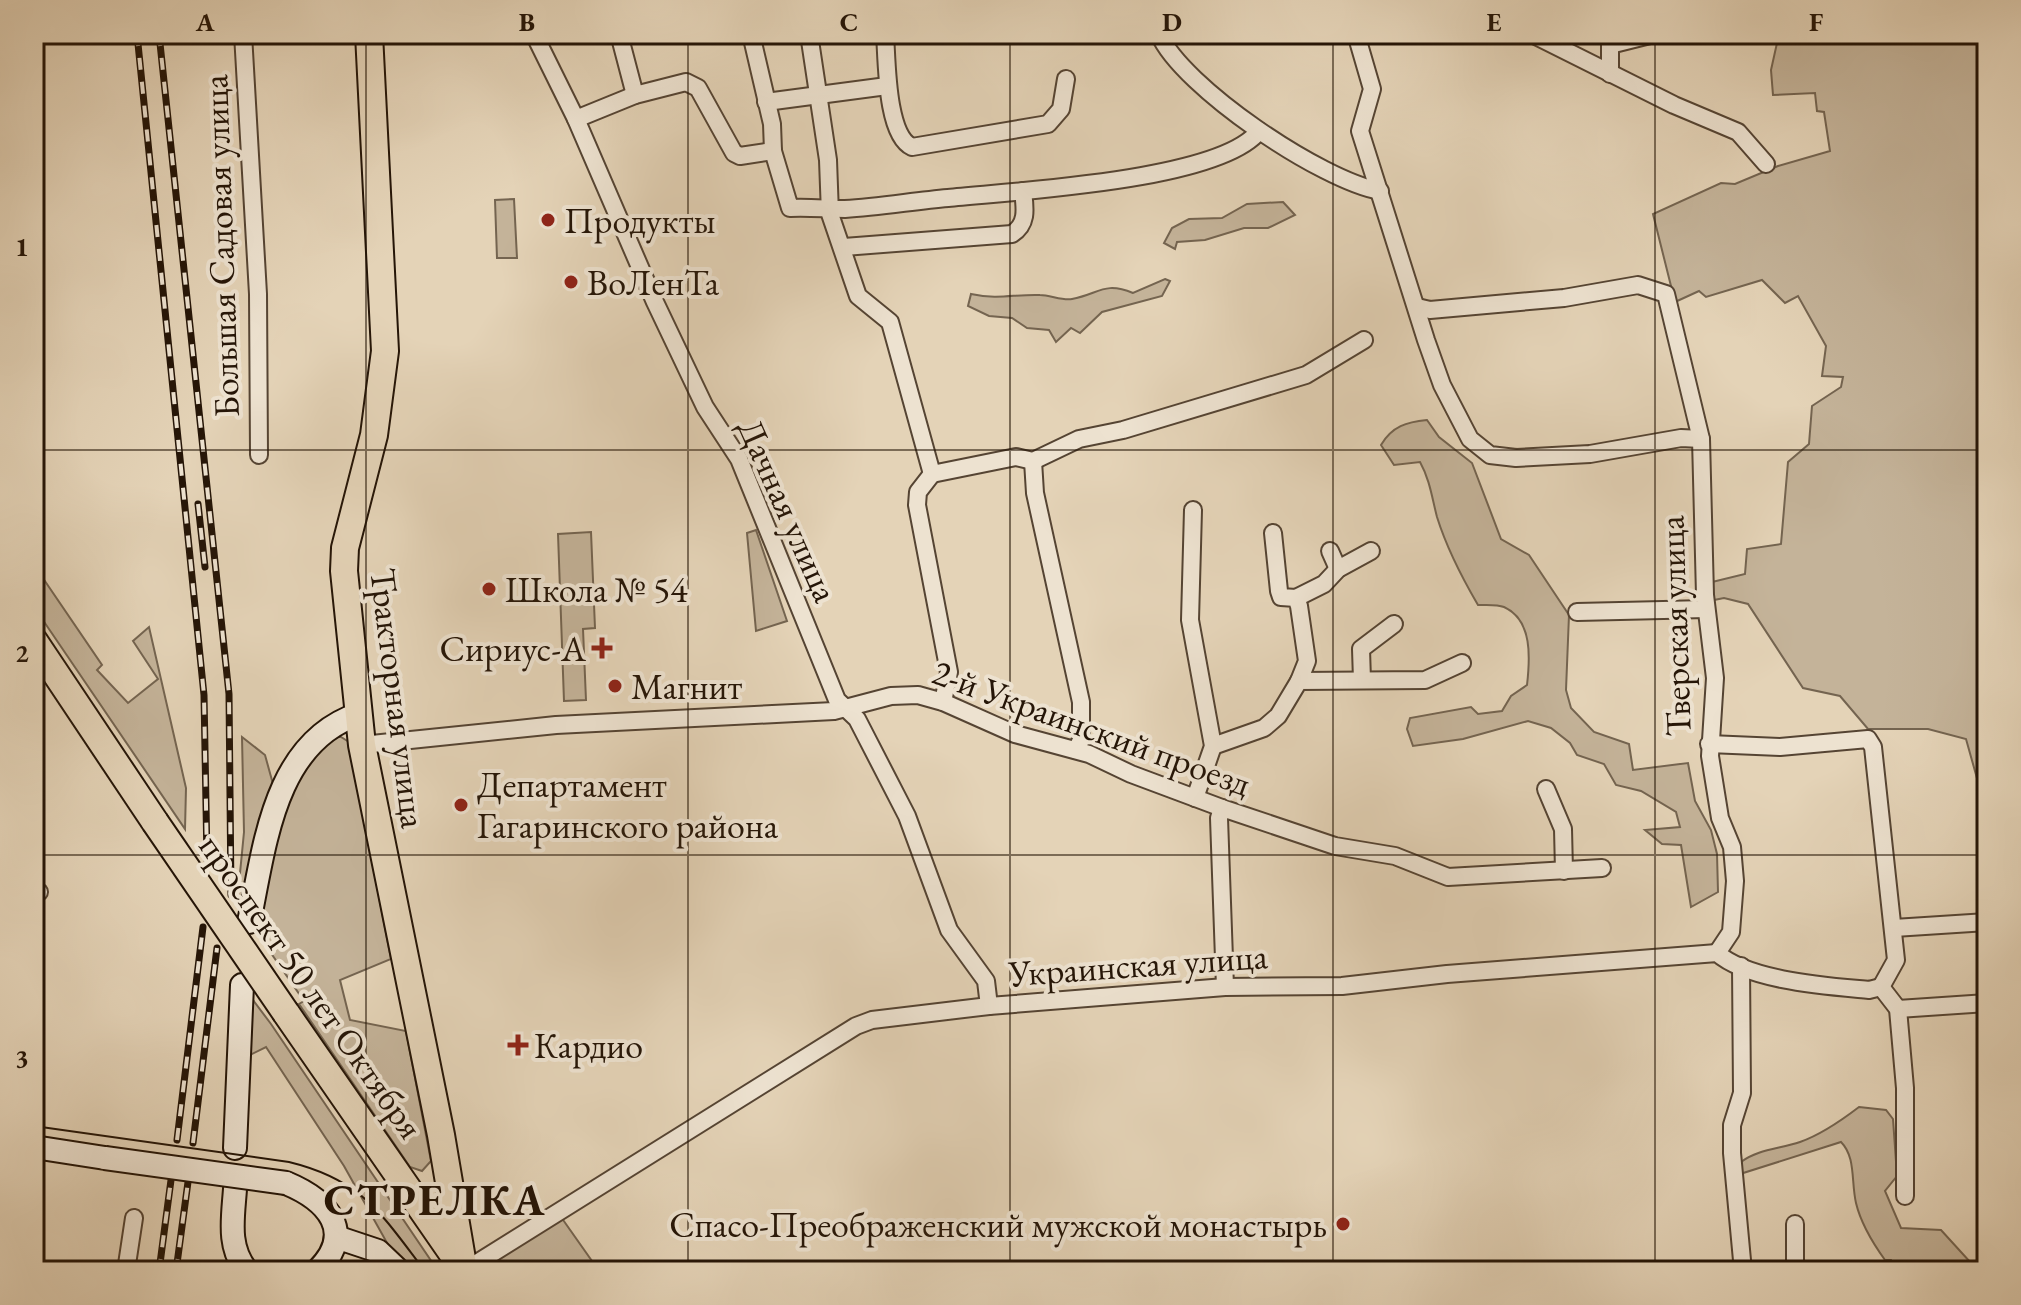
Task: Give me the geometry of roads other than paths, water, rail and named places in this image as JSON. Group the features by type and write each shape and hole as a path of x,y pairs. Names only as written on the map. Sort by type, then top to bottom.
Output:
{"main road":[{"name":"Тракторная улица","path":"369,34 385,351 374,435 345,548 344,571 362,745 464,1271"},
{"name":"проспект 50 лет Октября","path":"34,641 464,1271"},
{"path":"396,1172 411,1179 422,1178 437,1169 443,1154"}],"street":[{"name":"Большая Садовая улица","path":"243,34 258,294 259,455"},
{"name":"Дачная улица","path":"534,34 576,119 655,302 705,407 739,459 837,700 857,719 907,816 949,930 986,981 989,1006"},
{"path":"619,34 635,95"},
{"path":"751,34 773,151 790,208 843,209 1116,181 1180,169 1234,148 1252,139 1259,131"},
{"path":"809,34 828,160 828,207 858,296 890,322 932,474"},
{"path":"885,34 887,86 899,134 912,147 1048,124 1061,109 1066,79"},
{"path":"1159,34 1167,52 1193,80 1259,131 1328,169 1380,191"},
{"path":"1356,34 1372,89 1360,131 1437,370 1461,426 1480,450 1490,455 1516,458 1590,454 1681,438 1701,439"},
{"path":"1532,34 1588,59 1610,74 1738,132 1766,164"},
{"path":"1610,74 1610,45 1654,34"},
{"path":"576,119 635,95 686,82 694,83 734,153 773,151"},
{"path":"766,102 887,86"},
{"path":"844,247 1012,234 1022,228 1025,219 1023,191"},
{"name":"Тверская улица","path":"1417,307 1430,310 1564,298 1638,285 1666,294 1701,439 1706,609 1715,678 1709,744 1717,805 1732,847 1735,881 1731,932 1717,953"},
{"path":"943,702 949,672 917,505 918,492 932,474 1016,457 1033,461 1047,451 1079,439 1123,430 1306,375 1364,340"},
{"path":"1033,461 1035,493 1081,702 1081,740 1076,750"},
{"path":"1193,510 1190,620 1213,746 1195,798"},
{"path":"1273,533 1281,597 1296,598 1324,584 1338,569 1371,551"},
{"path":"1330,551 1338,569"},
{"path":"1213,746 1264,728 1278,716 1299,681 1307,661 1296,598"},
{"path":"1577,612 1706,609"},
{"path":"1362,680 1361,649 1394,624"},
{"path":"1299,681 1425,680 1462,663"},
{"name":"2-й Украинский проезд","path":"362,745 556,725 844,709 891,696 918,695 943,702 1015,734 1076,750 1222,808 1335,846 1395,856 1448,877 1602,868"},
{"path":"249,922 272,818 286,778 312,740 334,722 359,714"},
{"path":"1709,744 1780,747 1868,739 1873,747 1894,928 1895,967 1881,987 1869,990 1833,986 1741,966 1717,953"},
{"path":"1546,789 1563,829 1564,871"},
{"path":"1222,808 1225,987"},
{"path":"1894,928 1987,922"},
{"name":"Украинская улица","path":"464,1271 856,1026 872,1020 989,1006 1225,987 1342,986 1447,974 1717,953"},
{"path":"1741,966 1742,1093 1732,1125 1732,1153 1743,1271"},
{"path":"235,1148 242,985"},
{"path":"1881,987 1898,1009 1905,1088 1905,1196"},
{"path":"1898,1009 1987,1003"},
{"path":"34,1147 286,1183 315,1197 329,1212 336,1237 330,1254 317,1271"},
{"path":"235,1189 234,1246 236,1257 247,1271"},
{"path":"126,1271 134,1218"},
{"path":"1795,1224 1795,1271"},
{"path":"336,1237 358,1241 378,1251 399,1271"}],"tram line":[{"path":"34,1126 289,1162 314,1170 353,1189 368,1202 396,1232 425,1271"}],"railway":[{"path":"137,34 204,695 207,860"},
{"path":"159,34 229,694 231,895"},
{"path":"198,504 205,567"},
{"path":"177,1140 203,927"},
{"path":"193,1143 217,948"},
{"path":"159,1271 171,1180"},
{"path":"176,1271 188,1182"}],"place":[{"name":"Продукты","path":"548,220"},
{"name":"ВоЛенТа","path":"571,282"},
{"name":"Школа № 54","path":"489,589"},
{"name":"Сириус-А","path":"602,648"},
{"name":"Магнит","path":"615,686"},
{"name":"Департамент Гагаринского района","path":"461,805"},
{"name":"Кардио","path":"518,1045"},
{"name":"Спасо-Преображенский мужской монастырь","path":"1343,1224"}],"district":[{"name":"СТРЕЛКА","path":"435,1200"}]}
